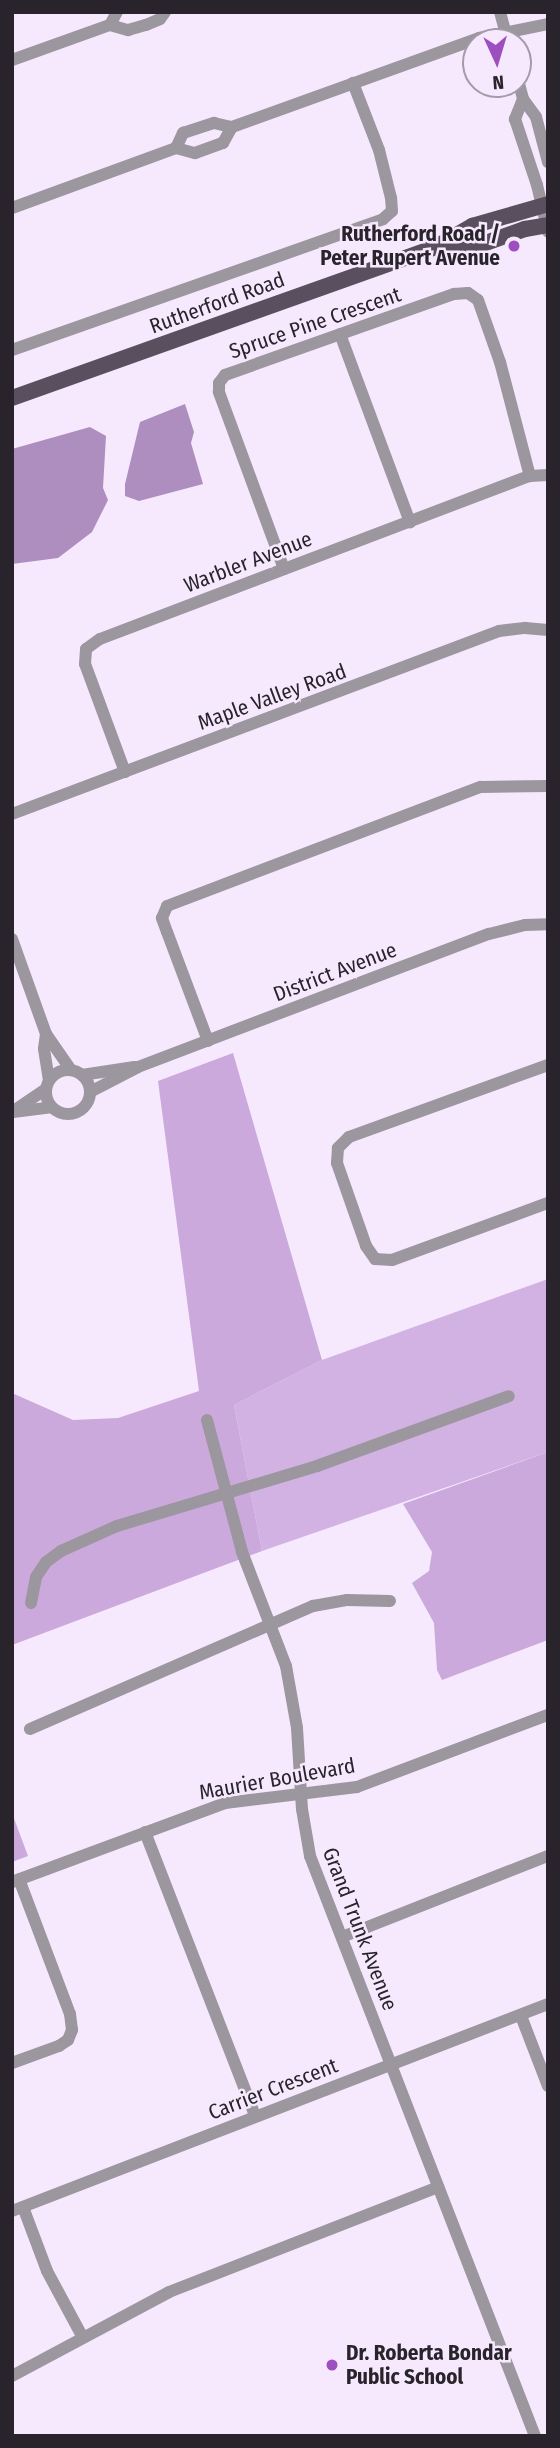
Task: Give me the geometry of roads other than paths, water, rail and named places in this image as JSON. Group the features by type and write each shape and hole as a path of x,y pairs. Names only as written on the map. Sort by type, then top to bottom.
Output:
{"main road":[{"name":"Rutherford Road","path":"12,398 436,247 472,226 545,205"},
{"name":"Rutherford Road","path":"436,247 480,245 547,228"}],"street":[{"path":"110,24 117,12"},
{"path":"12,60 110,24 128,30 160,19 165,12"},
{"path":"176,148 183,133 214,123 232,127 462,44"},
{"path":"12,350 383,219 392,211 391,198 379,150 353,83"},
{"path":"523,99 536,117 548,162"},
{"path":"523,99 515,119 545,205 547,228"},
{"path":"12,208 176,148 195,153 223,143 232,127"},
{"name":"Spruce Pine Crescent","path":"284,569 219,392 219,383 225,375 454,294 473,295 478,300 500,362 530,476"},
{"path":"340,334 410,522"},
{"name":"Warbler Avenue","path":"125,772 85,664 86,649 100,639 530,476 548,475"},
{"name":"Maple Valley Road","path":"12,814 499,631 525,628 548,630"},
{"path":"208,1041 162,918 167,906 481,787 548,786"},
{"name":"District Avenue","path":"90,1092 138,1067 489,934 525,925 548,924"},
{"path":"12,939 46,1034 77,1072 90,1092 87,1104 78,1112 64,1114 51,1107 12,1112 59,1072 77,1072"},
{"path":"46,1034 44,1049 51,1107"},
{"path":"548,1065 349,1137 338,1148 337,1163 366,1246 375,1259 391,1260 548,1203"},
{"name":"District Avenue","path":"77,1072 138,1067"},
{"path":"31,1602 36,1577 46,1562 61,1551 134,1519 317,1466 509,1396"},
{"name":"Grand Trunk Avenue","path":"207,1420 223,1492 242,1552 286,1666 292,1692 303,1793 302,1809 310,1856 535,2436"},
{"path":"30,1729 313,1605 347,1600 390,1601"},
{"name":"Maurier Boulevard","path":"16,1880 225,1803 357,1787 548,1715"},
{"path":"145,1832 255,2115"},
{"path":"342,1937 548,1856"},
{"path":"12,2063 59,2046 68,2040 72,2030 70,2014 16,1880"},
{"name":"Carrier Crescent","path":"18,2209 255,2115 548,2004"},
{"path":"521,2016 548,2086"},
{"path":"12,2376 82,2336 169,2292 438,2187"},
{"path":"18,2209 82,2336"}],"place":[{"name":"Rutherford Road / Peter Rupert Avenue","path":"514,246"},
{"name":"Dr. Roberta Bondar Public School","path":"332,2365"}]}
